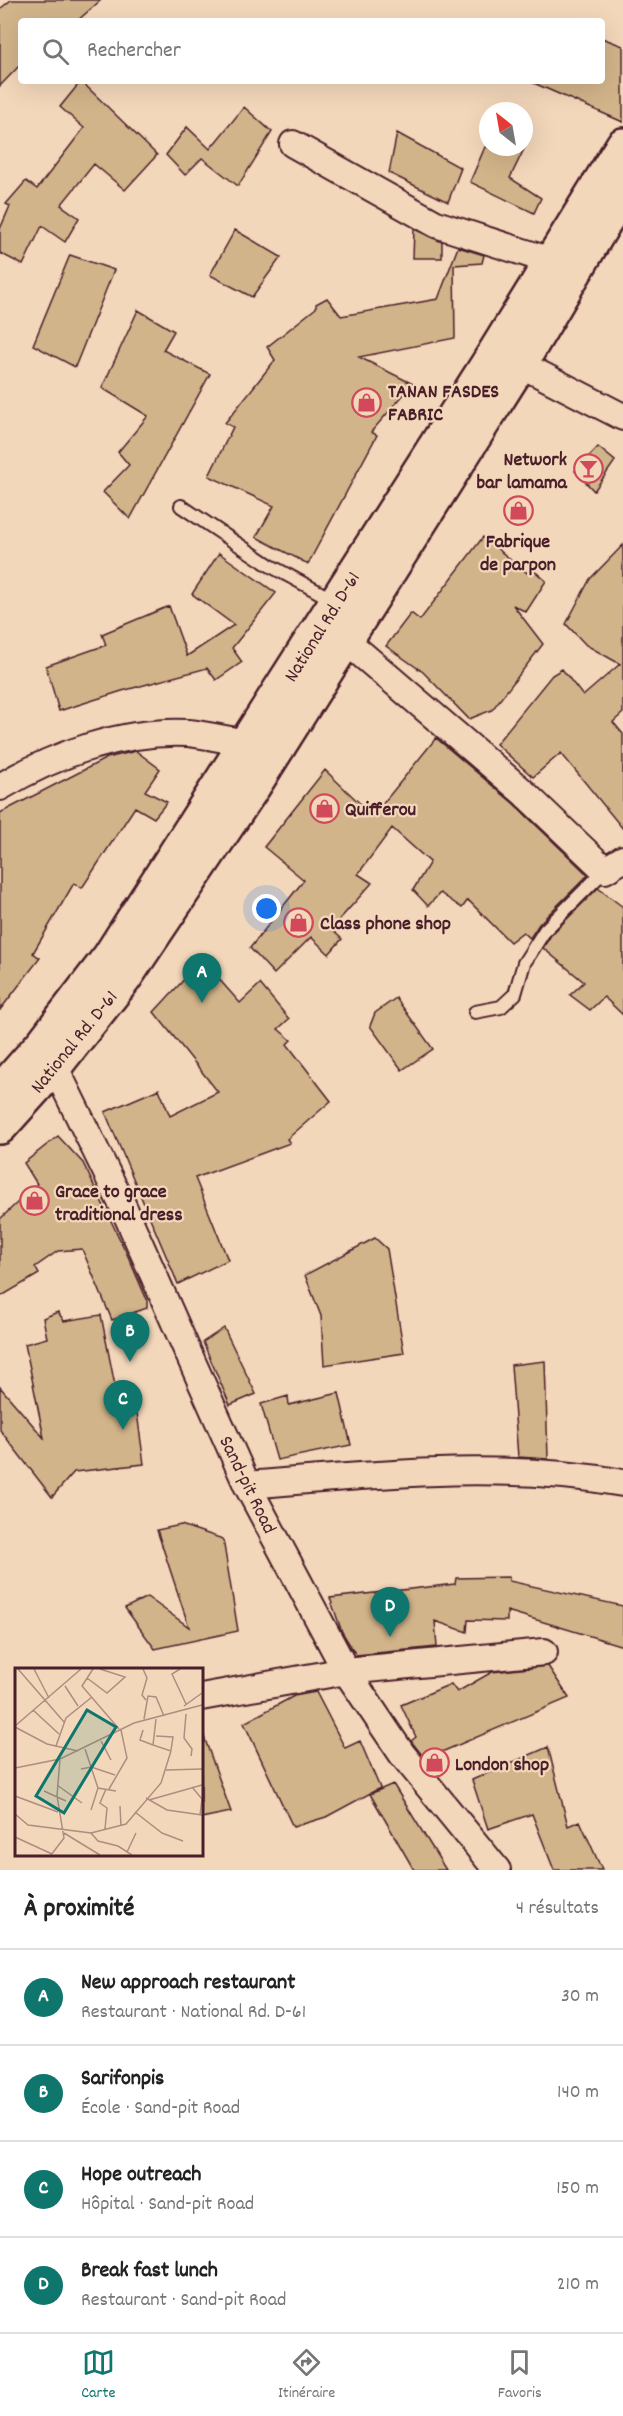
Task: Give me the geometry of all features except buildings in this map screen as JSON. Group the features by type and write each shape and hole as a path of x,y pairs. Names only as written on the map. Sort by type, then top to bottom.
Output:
{"highway":[{"name":"National Rd. D-61","path":"0,1127 247,743 623,145"},
{"name":"National Rd. D-61","path":"0,1092 49,1054 124,979 253,787 344,639 520,364 623,191"}],"street":[{"path":"293,144 436,224 551,261"},
{"path":"520,364 623,417"},
{"path":"344,639 617,871"},
{"path":"0,788 76,751 137,735 189,734 247,743"},
{"name":"Sand-pit Road","path":"49,1054 122,1204 247,1485 346,1671 402,1754 497,1870"},
{"path":"247,1485 390,1474 488,1471 582,1476 623,1483"},
{"path":"202,1697 346,1671 544,1652"}],"lane":[{"path":"181,506 269,565 336,602"},
{"path":"476,1012 501,1007 514,994 524,963 545,930 617,871"}],"place":[{"name":"TANAN FASDES FABRIC","path":"367,402"},
{"name":"Network bar lamama","path":"588,469"},
{"name":"Fabrique de parpon","path":"518,510"},
{"name":"Quifferou","path":"324,808"},
{"name":"Class phone shop","path":"299,922"},
{"name":"New approach restaurant","path":"202,1003"},
{"name":"Grace to grace traditional dress","path":"34,1201"},
{"name":"Sarifonpis","path":"130,1362"},
{"name":"Hope outreach","path":"123,1430"},
{"name":"Break fast lunch","path":"390,1637"},
{"name":"London shop","path":"434,1763"}]}
